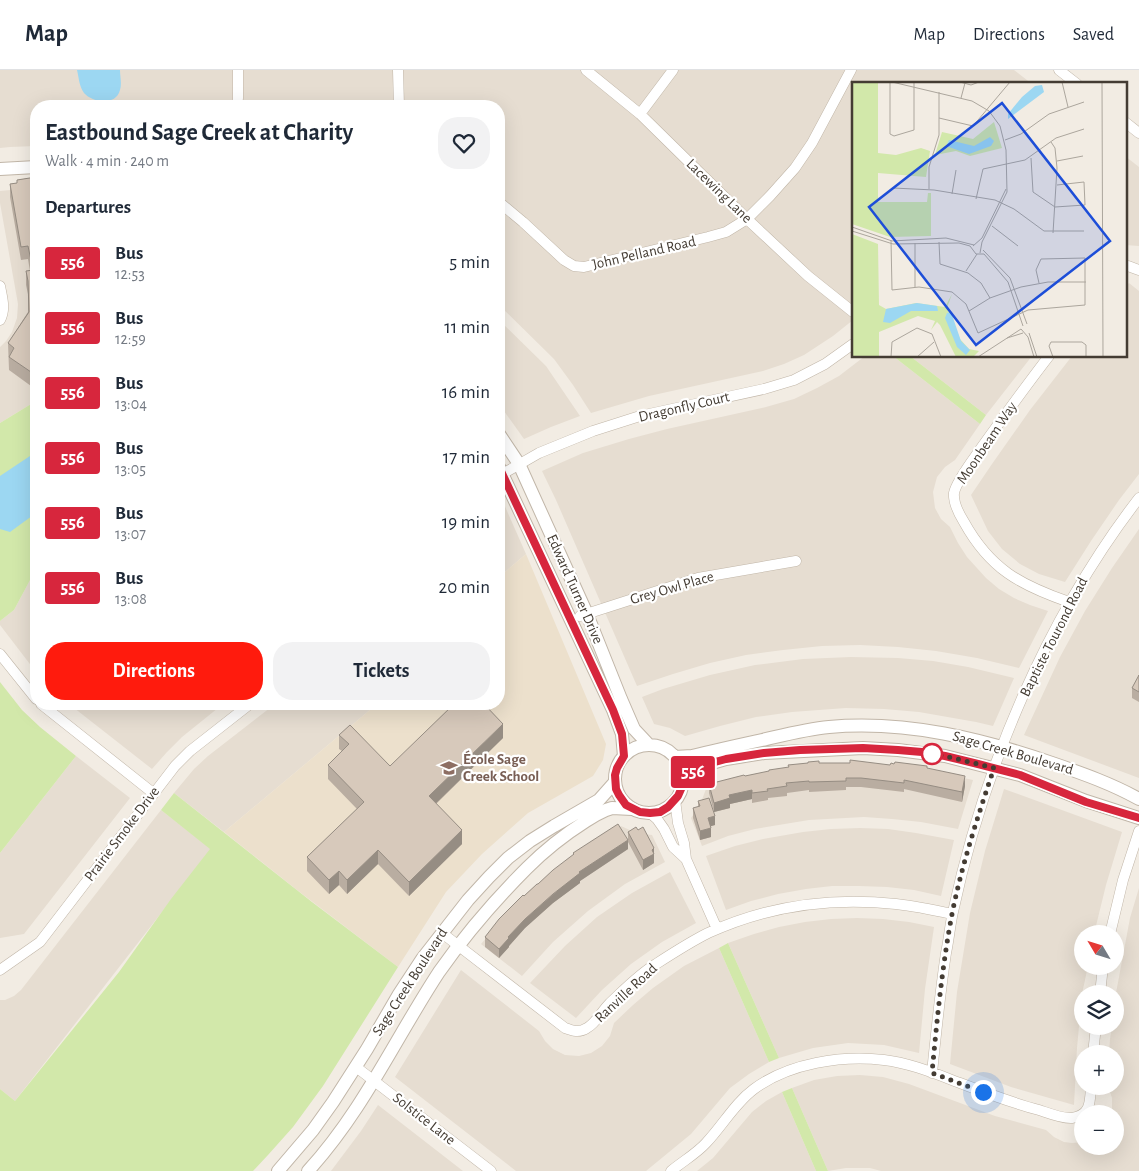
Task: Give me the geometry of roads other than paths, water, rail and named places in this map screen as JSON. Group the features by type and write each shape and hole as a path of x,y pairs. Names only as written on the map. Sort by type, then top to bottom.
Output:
{"street":[{"path":"238,70 238,100"},
{"path":"398,70 399,100"},
{"name":"Lacewing Lane","path":"586,70 640,114 808,276 852,311"},
{"path":"640,114 673,70"},
{"name":"John Pelland Road","path":"505,207 564,260 574,266 584,267 708,238 726,232 747,219 795,168 812,143 851,70"},
{"path":"1059,70 1074,82"},
{"path":"1126,123 1139,133"},
{"path":"0,169 30,167"},
{"path":"1126,267 1128,266 1139,270"},
{"path":"0,286 3,314 0,320"},
{"name":"Dragonfly Court","path":"506,470 539,453 593,431 640,416 794,380 825,364 852,345"},
{"name":"Moonbeam Way","path":"1047,358 1019,394 964,472 954,492 954,501 969,531 994,563 1008,575 1022,583 1069,602"},
{"name":"Edward Turner Drive","path":"506,470 583,615 634,729 649,745"},
{"name":"Edward Turner Drive","path":"506,470 613,710 622,734 624,756"},
{"name":"Baptiste Tourond Road","path":"932,1073 940,994 952,914 964,863 998,757 1032,677 1069,602 1102,550 1139,498"},
{"name":"Grey Owl Place","path":"583,615 698,578 796,561"},
{"path":"0,654 30,692"},
{"path":"49,710 153,793"},
{"name":"Prairie Smoke Drive","path":"0,970 40,942 175,766 190,751 242,710"},
{"name":"Sage Creek Boulevard","path":"675,757 692,756 798,731 829,727 899,727 925,730 951,734 998,757 1020,775 1086,802 1139,818"},
{"path":"649,745 660,747 675,757 681,769 683,782 676,800 660,812 650,813 640,812 626,805 619,795 615,782 617,768 624,756 635,748 649,745"},
{"name":"Sage Creek Boulevard","path":"683,782 691,773 704,765 726,759 764,753 800,750 863,748 945,756 998,757 1028,754 1095,778 1139,799"},
{"name":"Sage Creek Boulevard","path":"278,1171 313,1130 333,1102 422,959 468,900 508,858 530,841 599,800 615,782"},
{"path":"676,800 678,823 684,843 686,859 717,929"},
{"name":"Sage Creek Boulevard","path":"308,1171 358,1106 439,973 458,946 497,899 568,832 612,808 632,808"},
{"path":"650,813 664,829 673,848 686,859"},
{"path":"1112,925 1123,880 1139,831"},
{"name":"Ranville Road","path":"442,933 565,1028 580,1031 594,1022 609,1004 651,967 706,934 734,922 805,904 839,902 897,904 952,914"},
{"path":"671,1171 696,1153 740,1102 754,1089 788,1071 840,1059 886,1061 916,1067 1000,1098 1070,1118 1085,1112 1090,1106 1091,1095"},
{"name":"Solstice Lane","path":"356,1067 492,1171"}],"water":[{"path":"77,70 120,70 120,90 114,99 96,100 84,93"},
{"path":"30,456 30,517 10,532 0,529 0,476"}],"place":[{"name":"École Sage Creek School","path":"449,768"}]}
